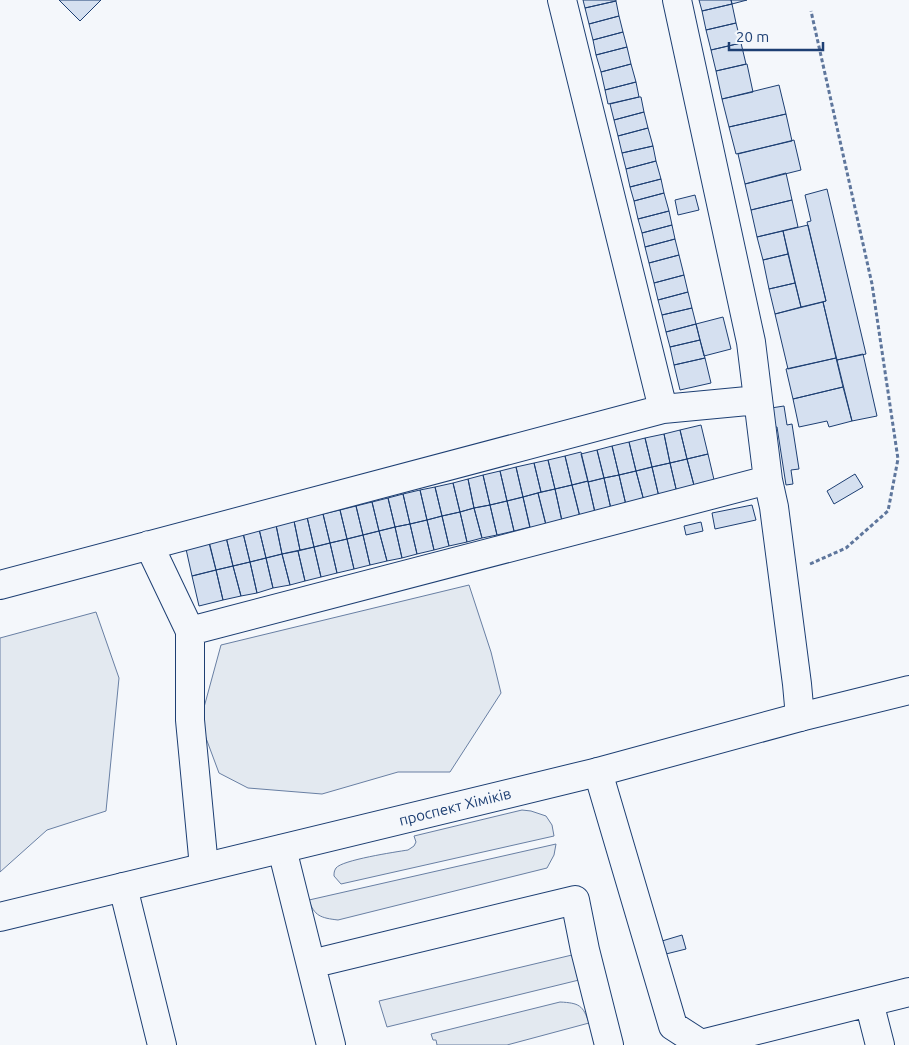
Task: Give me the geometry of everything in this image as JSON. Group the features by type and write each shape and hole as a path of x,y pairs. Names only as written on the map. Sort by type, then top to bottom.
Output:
{"main road":[{"path":"562,0 663,409"},
{"path":"678,0 751,342 800,717"},
{"path":"0,585 663,409 758,400"},
{"path":"190,631 768,480"},
{"path":"149,545 190,631 190,720 204,867"},
{"name":"проспект Хіміків","path":"0,917 598,772 800,717 909,690"},
{"path":"598,772 673,1026 701,1044 909,992"},
{"path":"282,849 331,1045"},
{"path":"123,887 162,1045"},
{"path":"312,964 575,900 585,950 609,1045"},
{"path":"869,1002 880,1045"}],"path":[{"path":"783,577 846,548 888,511 898,459 872,284 811,11"}],"shaded area":[{"path":"469,585 491,652 501,693 450,772 398,772 322,794 248,788 219,773 200,722 221,645"},
{"path":"96,612 119,678 106,811 47,830 0,872 0,638"},
{"path":"522,810 546,816 552,825 554,836 341,884 334,876 336,868 348,862 408,850 416,842 414,836"},
{"path":"556,844 554,855 547,868 338,920 316,913 309,900"},
{"path":"572,955 579,980 387,1027 379,1001"},
{"path":"560,1002 579,1006 585,1012 589,1023 507,1045 437,1045 436,1040 433,1040 431,1034"}],"building":[{"path":"59,0 101,0 80,21"},
{"path":"583,0 616,0 616,1 585,8"},
{"path":"699,0 731,0 732,4 702,11"},
{"path":"731,0 747,0 732,4"},
{"path":"616,1 619,16 589,24 585,8"},
{"path":"732,4 736,23 706,30 702,11"},
{"path":"619,16 623,32 593,40 589,24"},
{"path":"736,23 741,43 711,50 706,30"},
{"path":"623,32 627,47 596,55 593,40"},
{"path":"741,43 746,64 716,71 711,50"},
{"path":"627,47 631,64 601,72 596,55"},
{"path":"631,64 636,82 605,90 601,72"},
{"path":"747,64 753,92 722,99 716,71"},
{"path":"636,82 639,97 608,104 605,90"},
{"path":"779,85 786,114 729,127 722,99"},
{"path":"641,97 644,112 614,120 610,104"},
{"path":"644,112 648,128 618,136 614,120"},
{"path":"786,114 792,141 736,154 729,127"},
{"path":"648,128 653,146 622,153 618,136"},
{"path":"794,140 801,170 745,184 738,154"},
{"path":"653,146 656,161 626,169 622,153"},
{"path":"656,161 661,179 630,187 626,169"},
{"path":"786,173 792,200 751,210 745,184"},
{"path":"661,179 664,193 634,201 630,187"},
{"path":"827,189 866,354 837,360 823,302 826,301 807,222 811,221 805,195"},
{"path":"664,193 669,211 638,219 634,201"},
{"path":"695,195 699,210 678,215 675,200"},
{"path":"792,200 798,227 757,237 751,210"},
{"path":"669,211 672,225 642,233 638,219"},
{"path":"672,225 675,239 645,247 642,233"},
{"path":"808,225 826,301 801,307 783,231"},
{"path":"783,231 788,254 763,260 757,237"},
{"path":"675,239 679,255 649,263 645,247"},
{"path":"788,254 795,283 769,289 763,260"},
{"path":"679,255 684,275 654,283 649,263"},
{"path":"684,275 688,292 658,300 654,283"},
{"path":"795,283 801,307 775,314 769,289"},
{"path":"688,292 692,308 662,315 658,300"},
{"path":"823,302 836,358 788,369 775,314"},
{"path":"692,308 696,324 666,332 662,315"},
{"path":"723,317 731,349 704,356 696,324"},
{"path":"696,324 700,340 670,347 666,332"},
{"path":"700,340 705,358 674,365 670,347"},
{"path":"863,354 877,416 852,421 837,360"},
{"path":"705,358 711,383 680,390 674,365"},
{"path":"836,358 843,387 793,399 786,369"},
{"path":"843,387 852,421 829,427 827,421 799,427 793,399"},
{"path":"784,406 787,425 792,424 799,469 791,470 793,484 786,485 777,427 774,427 771,408"},
{"path":"701,425 708,454 687,459 680,430"},
{"path":"680,430 687,459 670,463 664,434"},
{"path":"664,434 670,463 652,467 645,438"},
{"path":"645,438 652,467 636,471 629,442"},
{"path":"629,442 636,471 619,475 612,446"},
{"path":"612,446 619,475 604,478 597,450"},
{"path":"597,450 604,478 588,482 581,454"},
{"path":"581,452 588,481 572,485 565,456"},
{"path":"708,454 715,484 695,489 687,459"},
{"path":"565,456 572,485 555,489 548,460"},
{"path":"687,459 695,489 677,493 670,463"},
{"path":"548,460 555,489 541,492 534,463"},
{"path":"534,463 541,492 523,497 516,467"},
{"path":"670,463 677,493 659,497 652,467"},
{"path":"516,467 523,497 507,501 500,471"},
{"path":"652,467 659,497 644,501 636,471"},
{"path":"500,471 507,501 490,505 483,475"},
{"path":"636,471 644,501 626,505 619,475"},
{"path":"855,474 863,487 834,504 827,491"},
{"path":"483,475 490,505 474,508 468,479"},
{"path":"619,475 626,505 611,509 604,478"},
{"path":"604,478 611,509 595,512 588,482"},
{"path":"468,479 474,508 460,512 453,483"},
{"path":"588,481 595,513 580,517 572,485"},
{"path":"453,483 460,512 442,516 435,487"},
{"path":"572,485 580,517 562,521 555,489"},
{"path":"435,487 442,516 427,520 420,490"},
{"path":"555,489 562,521 546,525 538,493"},
{"path":"420,490 427,520 410,524 403,494"},
{"path":"538,493 546,525 530,528 523,497"},
{"path":"403,494 410,524 395,527 388,498"},
{"path":"523,497 530,527 514,531 507,501"},
{"path":"388,498 395,527 379,531 372,502"},
{"path":"507,501 514,531 497,535 490,505"},
{"path":"372,502 379,531 363,535 356,506"},
{"path":"490,505 497,535 482,538 474,508"},
{"path":"752,505 756,520 715,529 712,513"},
{"path":"356,506 363,535 347,539 340,510"},
{"path":"474,508 482,538 467,542 460,512"},
{"path":"340,510 347,539 330,543 323,514"},
{"path":"460,512 467,542 449,546 442,516"},
{"path":"323,514 330,543 314,547 307,517"},
{"path":"442,516 449,546 434,550 427,520"},
{"path":"307,517 314,547 300,550 294,521"},
{"path":"427,520 434,550 417,554 410,524"},
{"path":"294,521 300,550 282,554 276,525"},
{"path":"701,522 703,531 686,535 684,526"},
{"path":"410,524 417,554 402,558 395,527"},
{"path":"276,525 282,554 266,558 259,529"},
{"path":"395,527 402,558 387,561 379,531"},
{"path":"259,529 266,558 250,562 243,533"},
{"path":"379,531 387,561 370,565 363,535"},
{"path":"243,533 250,562 233,566 226,537"},
{"path":"363,535 370,565 354,569 347,539"},
{"path":"226,537 233,566 216,570 209,541"},
{"path":"347,539 354,569 337,573 330,543"},
{"path":"209,543 216,570 192,576 186,549"},
{"path":"330,543 337,573 321,577 314,547"},
{"path":"314,547 321,577 305,581 298,551"},
{"path":"298,551 305,581 290,585 282,554"},
{"path":"282,554 290,585 273,588 266,558"},
{"path":"266,558 273,588 257,593 250,562"},
{"path":"250,562 257,593 241,596 233,566"},
{"path":"233,566 241,596 223,600 216,570"},
{"path":"216,570 223,600 199,606 192,576"},
{"path":"682,935 686,949 666,954 662,941"}]}
